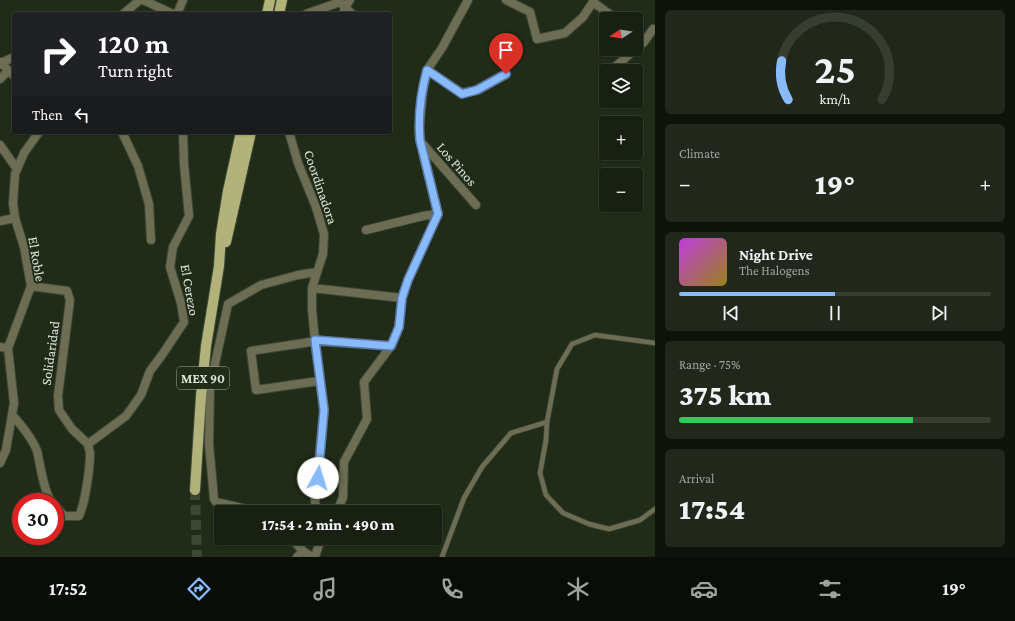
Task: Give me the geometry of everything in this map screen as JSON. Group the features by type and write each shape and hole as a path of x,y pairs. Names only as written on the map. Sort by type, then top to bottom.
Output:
{"main road":[{"path":"267,12 270,0"},
{"path":"279,12 282,0"},
{"name":"MEX 90","path":"195,490 206,346 219,266 226,206 241,134"},
{"name":"MEX 90","path":"219,266 228,237 251,134"}],"street":[{"path":"126,12 141,0 168,12"},
{"path":"178,12 184,0"},
{"path":"340,505 343,497 344,462 367,419 364,382 391,346 399,327 402,298 408,280 438,214 420,140 419,129 423,92 427,70 442,48 468,0"},
{"path":"506,0 530,12 537,39 565,33 583,17 593,1 607,12"},
{"path":"314,12 343,5"},
{"path":"618,64 628,56"},
{"path":"0,79 11,73 0,63 12,58"},
{"path":"427,70 462,94 477,90 506,74"},
{"name":"El Roble","path":"1,460 6,450 14,403 4,347 31,286 25,253 15,218 13,203 15,174 24,154 39,134"},
{"path":"123,134 138,166 149,204 151,240"},
{"name":"El Cerezo","path":"88,444 126,416 142,395 150,371 184,322 181,303 170,268 174,247 189,216 184,164 183,134"},
{"name":"Coordinadora","path":"290,134 298,163 316,207 324,234 323,254 312,288 312,309 319,381 324,410 315,505"},
{"name":"Los Pinos","path":"420,140 476,205"},
{"path":"0,145 17,169"},
{"path":"366,230 423,216 438,214"},
{"path":"0,221 15,218"},
{"path":"229,505 216,502 214,499 209,444 210,388 228,304 261,285 298,275 317,272"},
{"name":"Solidaridad","path":"31,286 67,291 70,300 58,396 59,410 72,429 88,444"},
{"path":"312,288 402,298"},
{"path":"319,381 256,390 251,351 315,340 391,346"},
{"path":"12,415 23,428 36,449 48,493"},
{"path":"64,516 78,516 82,509 90,452 88,444"},
{"path":"298,545 314,557 318,545"},
{"path":"297,557 303,550"}],"lane":[{"path":"655,343 595,335 572,344 557,369 547,422 546,440 540,473 546,495 563,513 590,524 609,529 640,520 655,509"},
{"path":"442,557 464,498 482,467 511,434 547,422"}],"tunnel":[{"path":"195,490 197,557"}],"route":[{"path":"318,478 324,410 319,381 319,368 315,340 391,346 399,327 402,298 408,280 438,214 422,153 419,129 427,70 462,94 477,90 506,74"}]}
